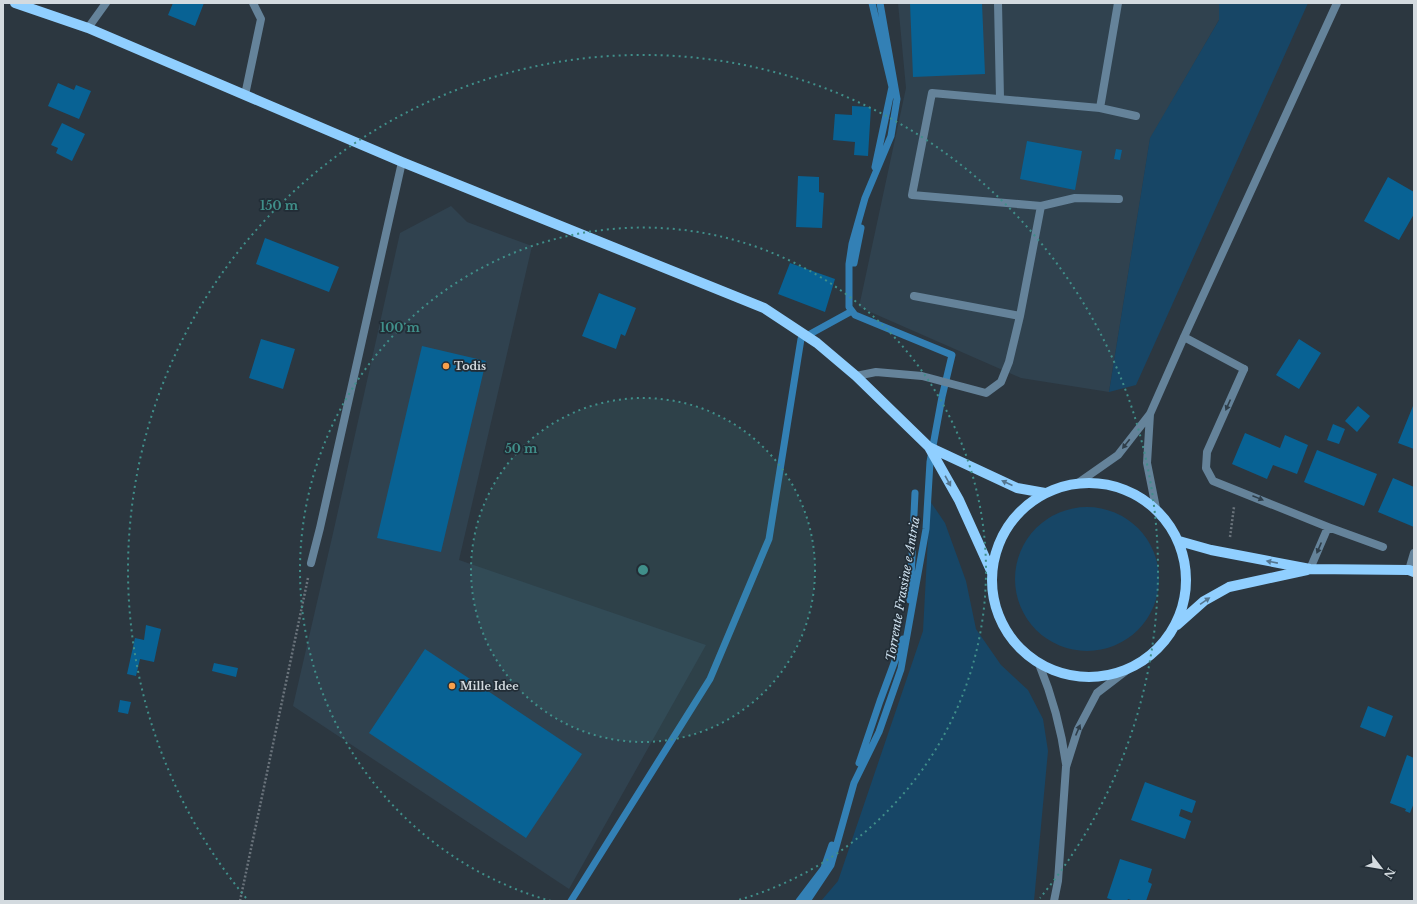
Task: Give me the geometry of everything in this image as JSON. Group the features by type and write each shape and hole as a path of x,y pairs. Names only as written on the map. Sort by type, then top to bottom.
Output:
{"main road":[{"path":"15,3 88,28 402,162 764,308 817,343 856,376 929,447 959,500 992,573"},
{"path":"929,447 1017,488 1045,493"},
{"path":"1176,626 1186,599 1187,569 1179,541 1169,523 1156,508 1133,492 1106,484 1078,483 1061,486 1045,493 1018,513 1000,541 992,573 994,600 1003,626 1018,647 1039,664 1067,676 1098,678 1127,670 1155,652 1176,626 1204,601 1229,588 1310,570"},
{"path":"1179,541 1211,550 1310,570 1412,571"}],"street":[{"path":"88,28 106,3"},
{"path":"245,95 261,19 253,3"},
{"path":"998,3 1000,98"},
{"path":"1100,108 1118,3"},
{"path":"1078,483 1118,455 1150,414 1337,3"},
{"path":"1119,199 1075,198 1041,206 912,195 932,93 1100,108 1136,116"},
{"path":"311,563 402,162"},
{"path":"856,376 876,372 922,376 986,394 1001,382 1009,362 1020,316 1041,206"},
{"path":"914,296 1020,316"},
{"path":"1184,337 1244,369 1207,452 1206,468 1213,481 1328,527 1383,547"},
{"path":"1150,414 1147,463 1156,508"},
{"path":"1310,570 1328,527"},
{"path":"1412,571 1414,552"},
{"path":"1039,664 1050,690 1062,735 1066,766 1058,881 1054,901"},
{"path":"1066,766 1078,729 1097,693 1127,670"}],"path":[{"path":"1230,538 1235,505"},
{"path":"240,901 311,563"}],"shaded area":[{"path":"898,3 1219,3 1219,20 1150,139 1109,392 1021,378 859,307 906,88"},
{"path":"1219,3 1308,3 1136,385 1109,392 1150,138 1219,20"},
{"path":"451,206 467,222 532,246 459,560 706,645 569,889 293,706 400,233"},
{"path":"930,501 945,523 966,581 976,629 1001,665 1028,690 1043,719 1048,751 1034,901 821,901 838,881 923,631"},
{"path":"1080,507 1094,507 1121,515 1133,523 1143,533 1154,551 1158,565 1158,593 1154,607 1143,625 1133,635 1115,646 1094,651 1080,651 1053,643 1041,635 1031,625 1020,607 1015,586 1015,572 1023,545 1031,533 1041,523 1059,512"}],"building":[{"path":"173,3 204,3 195,26 168,15"},
{"path":"910,3 982,3 985,74 913,77"},
{"path":"58,83 74,90 76,85 91,91 79,119 48,106"},
{"path":"852,106 871,107 868,156 854,155 855,142 833,140 835,114 852,115"},
{"path":"62,123 85,134 72,161 56,153 58,148 51,145"},
{"path":"1027,141 1082,151 1075,190 1020,179"},
{"path":"1116,149 1122,150 1120,160 1114,159"},
{"path":"798,176 819,177 819,192 824,193 822,228 796,227"},
{"path":"1388,177 1414,192 1414,214 1399,240 1364,221"},
{"path":"265,238 339,267 329,292 256,264"},
{"path":"790,263 835,279 825,312 778,294"},
{"path":"599,293 636,308 625,336 621,334 616,349 582,336"},
{"path":"261,339 295,349 283,389 249,378"},
{"path":"1299,339 1321,353 1299,389 1276,375"},
{"path":"422,346 486,361 441,552 377,538"},
{"path":"1358,406 1370,416 1357,432 1345,421"},
{"path":"1414,406 1414,449 1398,443"},
{"path":"1333,424 1345,429 1339,444 1327,440"},
{"path":"1245,433 1280,448 1285,435 1308,445 1297,474 1273,465 1267,479 1232,464"},
{"path":"1317,450 1377,474 1364,506 1304,482"},
{"path":"1393,478 1414,487 1414,527 1378,512"},
{"path":"146,625 161,629 154,662 140,659 136,676 127,674 135,638 144,640"},
{"path":"425,649 582,754 526,838 369,733"},
{"path":"214,663 238,668 236,677 212,671"},
{"path":"120,700 131,702 128,714 118,712"},
{"path":"1368,706 1393,716 1385,737 1360,727"},
{"path":"1407,755 1414,758 1414,803 1410,813 1405,811 1406,809 1390,803"},
{"path":"1145,782 1196,801 1192,813 1181,809 1179,816 1191,821 1185,839 1131,820"},
{"path":"1120,859 1152,869 1148,882 1152,884 1146,901 1134,901 1128,899 1127,901 1115,901 1107,898"}],"waterway":[{"name":"Torrente Frassine e Antria","path":"872,3 892,87 875,167"},
{"name":"Torrente Frassine e Antria","path":"807,901 831,865 854,783 879,732 901,669 926,529 930,462 942,397 952,355 855,315 849,307 849,264 852,244 865,198 891,136 897,99 880,3"},
{"path":"854,263 861,228"},
{"path":"571,901 710,679 769,539 801,339 852,311"},
{"path":"910,600 915,493"},
{"path":"859,763 903,639"},
{"path":"799,901 824,868 832,845"}],"place":[{"name":"Todis","path":"446,366"},
{"name":"Mille Idee","path":"452,686"}]}
